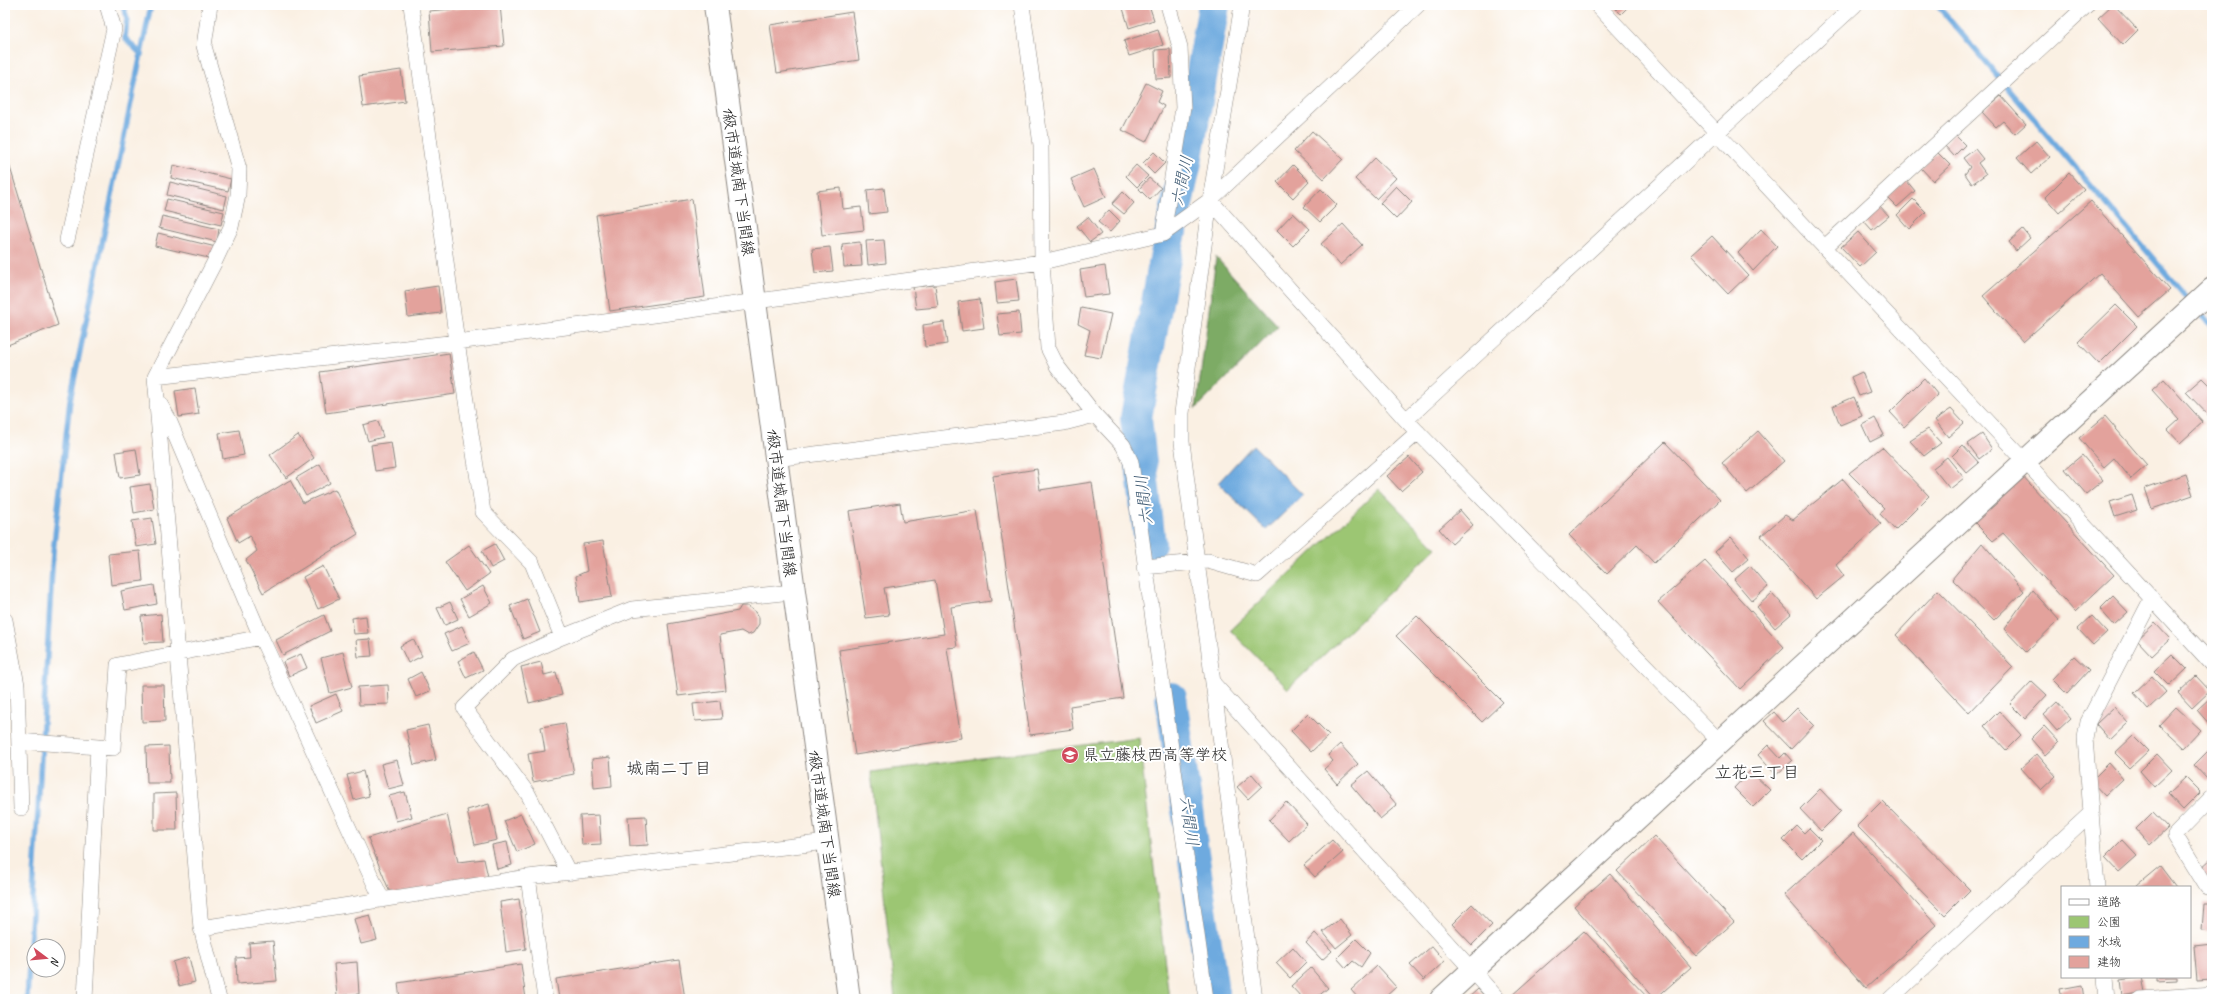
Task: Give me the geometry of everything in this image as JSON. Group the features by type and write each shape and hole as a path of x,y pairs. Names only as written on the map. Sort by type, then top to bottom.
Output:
{"street":[{"path":"67,240 114,29 107,5"},
{"path":"210,5 204,46 239,169 238,195 231,227 154,377 201,928 219,999"},
{"path":"411,5 457,342 483,512 532,563 562,637"},
{"name":"1級市道城南下当間線","path":"715,5 792,592 849,999"},
{"path":"1022,5 1041,145 1042,262 1048,348 1057,366 1095,415 1123,445 1131,462 1144,567 1206,999"},
{"path":"1163,234 1183,108 1180,47 1168,5"},
{"path":"1242,5 1210,200 1182,413 1182,442 1255,999"},
{"path":"154,377 457,342 754,300 1042,262 1163,234 1210,200 1418,5"},
{"path":"1597,5 2024,460 2212,664"},
{"path":"1406,420 1855,5"},
{"path":"1825,247 2087,5"},
{"path":"1210,200 1406,420 1719,741"},
{"path":"1441,999 2024,460 2212,289"},
{"path":"157,399 168,418 261,637 382,900"},
{"path":"775,459 1064,423 1095,415"},
{"path":"1144,567 1208,561 1257,575 1418,432"},
{"path":"569,873 528,794 464,708 513,659 562,637 632,609 792,592"},
{"path":"2097,886 2085,738 2088,722 2152,598"},
{"path":"5,620 17,685 20,808"},
{"path":"18,741 113,748 118,665 261,637"},
{"path":"1213,684 1498,999"},
{"path":"85,999 98,748"},
{"path":"2207,887 2175,835 2212,797"},
{"path":"1890,999 2091,813"},
{"path":"201,928 528,877 827,842"},
{"path":"528,877 545,999"},
{"path":"2105,978 2107,999"},
{"path":"2141,999 2212,994"}],"green space":[{"path":"1216,257 1278,326 1196,409"},
{"path":"1379,489 1436,548 1288,689 1230,630"},
{"path":"1139,738 1169,999 895,999 871,772"}],"water":[{"path":"1253,445 1303,495 1266,530 1218,483"}],"building":[{"path":"500,5 504,46 432,52 429,11"},
{"path":"1122,5 1149,5 1154,20 1129,28"},
{"path":"1612,5 1630,5 1621,14"},
{"path":"2112,5 2114,5 2138,30 2123,45 2098,18"},
{"path":"852,12 859,60 777,73 770,25"},
{"path":"1158,30 1163,45 1129,56 1124,41"},
{"path":"1170,49 1171,78 1156,79 1155,50"},
{"path":"401,70 405,101 363,107 359,76"},
{"path":"1146,83 1162,91 1157,102 1164,106 1146,142 1122,130"},
{"path":"2001,96 2026,124 2015,134 2003,121 1996,127 1982,112"},
{"path":"1312,131 1343,159 1324,179 1294,151"},
{"path":"1954,134 1965,145 1954,156 1944,145"},
{"path":"2036,141 2050,157 2031,174 2017,158"},
{"path":"1975,149 1983,159 1978,163 1986,174 1972,184 1965,174 1970,167 1963,158"},
{"path":"5,151 58,325 5,346"},
{"path":"1154,152 1165,163 1154,174 1143,163"},
{"path":"1937,152 1950,165 1933,181 1921,168"},
{"path":"1375,158 1396,178 1376,199 1355,179"},
{"path":"173,165 231,179 228,191 171,178"},
{"path":"1136,165 1148,176 1137,187 1126,176"},
{"path":"1293,165 1309,181 1293,198 1277,182"},
{"path":"1094,169 1106,197 1084,207 1071,179"},
{"path":"2069,173 2084,190 2059,213 2045,197"},
{"path":"1149,178 1161,188 1150,200 1139,189"},
{"path":"1906,180 1915,191 1897,207 1887,197"},
{"path":"170,182 227,196 224,209 167,195"},
{"path":"1396,186 1412,202 1396,219 1380,203"},
{"path":"841,188 843,209 861,207 864,230 822,235 817,191"},
{"path":"884,188 887,212 869,214 867,190"},
{"path":"1321,189 1337,205 1320,222 1304,207"},
{"path":"1123,192 1134,203 1124,214 1112,204"},
{"path":"167,199 224,212 221,225 164,211"},
{"path":"692,199 705,297 610,311 596,215"},
{"path":"1913,199 1926,212 1909,229 1897,215"},
{"path":"2091,201 2170,290 2139,317 2100,273 2023,342 1983,296"},
{"path":"1879,205 1889,216 1872,230 1863,220"},
{"path":"1109,210 1120,221 1110,232 1098,222"},
{"path":"1293,213 1310,229 1293,246 1277,230"},
{"path":"162,216 219,229 217,242 159,228"},
{"path":"1088,217 1101,234 1090,242 1077,226"},
{"path":"1343,224 1362,245 1340,265 1321,244"},
{"path":"1761,229 1777,246 1753,271 1738,253"},
{"path":"2023,229 2030,238 2016,251 2009,242"},
{"path":"1858,232 1876,252 1860,267 1841,247"},
{"path":"158,233 216,247 213,259 155,246"},
{"path":"1712,236 1748,275 1728,294 1691,255"},
{"path":"884,240 886,263 868,265 866,241"},
{"path":"860,242 862,266 844,267 842,244"},
{"path":"830,247 833,271 815,273 812,249"},
{"path":"1105,266 1109,294 1084,297 1080,270"},
{"path":"1016,279 1019,301 997,303 995,282"},
{"path":"935,285 938,307 916,309 913,287"},
{"path":"438,286 441,313 408,317 405,291"},
{"path":"980,299 984,328 962,331 958,302"},
{"path":"2116,305 2137,326 2099,364 2078,342"},
{"path":"1081,308 1111,314 1101,358 1084,355 1090,330 1078,324"},
{"path":"1019,312 1021,334 1000,336 997,314"},
{"path":"944,322 947,344 925,347 923,325"},
{"path":"449,353 455,394 326,413 320,372"},
{"path":"1862,372 1870,392 1859,396 1851,377"},
{"path":"1924,378 1938,395 1904,427 1890,412"},
{"path":"2202,378 2212,388 2212,396 2209,400 2212,403 2212,419 2186,392"},
{"path":"2164,379 2203,422 2180,443 2168,430 2179,420 2152,390"},
{"path":"195,388 199,414 179,417 175,391"},
{"path":"1854,397 1862,416 1840,425 1833,406"},
{"path":"1951,409 1964,423 1948,437 1935,420"},
{"path":"2105,416 2147,465 2131,479 2114,458 2104,467 2079,438"},
{"path":"1875,418 1884,435 1870,442 1862,425"},
{"path":"378,421 383,437 368,441 363,425"},
{"path":"1928,429 1941,443 1924,456 1910,441"},
{"path":"239,430 244,455 223,459 219,433"},
{"path":"1758,431 1784,461 1747,493 1722,463"},
{"path":"1982,434 1992,449 1979,459 1968,444"},
{"path":"298,435 314,458 286,478 270,455"},
{"path":"391,442 395,468 375,471 371,445"},
{"path":"1665,442 1720,500 1654,563 1637,545 1607,574 1569,535"},
{"path":"1963,445 1979,463 1967,473 1952,456"},
{"path":"1882,447 1929,496 1895,530 1880,514 1884,508 1849,473"},
{"path":"136,449 140,475 120,478 116,452"},
{"path":"2082,455 2103,480 2086,494 2065,469"},
{"path":"1409,457 1422,472 1401,491 1387,476"},
{"path":"1947,457 1964,478 1950,489 1933,468"},
{"path":"320,464 330,483 306,496 296,478"},
{"path":"1037,469 1040,490 1092,482 1123,698 1070,706 1073,729 1030,735 993,476"},
{"path":"2020,473 2114,575 2075,612 2003,533 1993,541 1970,518"},
{"path":"2186,474 2193,495 2152,509 2145,488"},
{"path":"1843,479 1881,524 1836,565 1844,576 1816,599 1761,536 1785,515 1793,520"},
{"path":"290,480 303,503 335,489 358,534 263,593 246,560 257,551 250,536 238,543 227,518"},
{"path":"150,484 154,509 134,513 130,487"},
{"path":"2132,495 2137,510 2115,517 2110,502"},
{"path":"900,503 903,522 977,510 991,601 951,607 957,647 947,648 961,738 855,755 839,650 944,634 935,580 884,588 889,615 866,618 849,511"},
{"path":"1460,510 1473,525 1452,544 1439,529"},
{"path":"152,518 156,544 136,547 132,521"},
{"path":"1731,537 1749,558 1733,572 1715,552"},
{"path":"603,541 612,597 580,602 576,576 587,571 583,544"},
{"path":"1982,543 2024,591 1994,620 1952,579"},
{"path":"495,544 504,561 491,568 482,551"},
{"path":"469,545 489,574 465,591 445,562"},
{"path":"140,551 143,581 111,585 108,554"},
{"path":"1705,561 1784,647 1740,689 1658,602"},
{"path":"323,566 339,599 318,609 303,577"},
{"path":"1750,566 1768,587 1752,601 1734,580"},
{"path":"154,585 157,604 125,610 121,591"},
{"path":"483,586 492,603 469,616 460,599"},
{"path":"1938,590 2013,667 1969,713 1896,635"},
{"path":"2032,590 2059,620 2026,652 2004,629"},
{"path":"1772,593 1791,614 1775,628 1757,607"},
{"path":"2113,596 2128,612 2114,625 2100,609"},
{"path":"527,599 540,632 523,639 510,606"},
{"path":"450,602 458,619 445,625 437,608"},
{"path":"741,606 747,606 756,612 759,617 759,624 753,633 748,635 741,631 720,635 726,690 678,696 668,624 738,611"},
{"path":"161,614 163,642 144,643 141,616"},
{"path":"324,615 330,631 283,655 276,640"},
{"path":"366,616 368,633 354,634 352,618"},
{"path":"1417,616 1503,702 1482,722 1396,636"},
{"path":"2092,616 2107,632 2093,645 2078,629"},
{"path":"2155,623 2170,639 2152,656 2137,640"},
{"path":"462,626 470,643 452,651 444,634"},
{"path":"370,639 372,656 358,657 356,640"},
{"path":"413,639 422,656 408,663 400,646"},
{"path":"343,652 352,687 330,693 321,658"},
{"path":"474,652 483,670 466,678 458,661"},
{"path":"301,654 307,668 289,676 283,662"},
{"path":"2172,654 2187,669 2169,686 2154,671"},
{"path":"2074,656 2089,670 2067,694 2052,679"},
{"path":"541,662 544,675 556,672 562,695 529,703 521,667"},
{"path":"421,672 430,691 416,697 408,679"},
{"path":"2152,676 2166,692 2148,709 2134,693"},
{"path":"2196,676 2210,691 2192,708 2178,693"},
{"path":"2032,681 2047,695 2025,719 2010,704"},
{"path":"141,685 164,685 165,721 142,722"},
{"path":"388,685 389,704 359,705 358,687"},
{"path":"336,694 343,711 316,723 309,706"},
{"path":"2212,696 2212,725 2211,726 2197,710"},
{"path":"720,701 722,719 695,721 693,704"},
{"path":"2057,702 2071,718 2057,731 2043,715"},
{"path":"2114,707 2128,723 2110,740 2096,724"},
{"path":"2176,707 2201,730 2184,748 2159,725"},
{"path":"1797,708 1814,725 1791,749 1764,721 1774,712 1783,722"},
{"path":"1999,711 2021,735 2006,750 1984,726"},
{"path":"1308,714 1329,735 1311,752 1291,731"},
{"path":"565,723 574,774 533,782 528,754 545,751 541,727"},
{"path":"428,725 436,760 414,765 406,730"},
{"path":"2044,726 2059,742 2045,755 2031,739"},
{"path":"2133,736 2148,751 2130,768 2115,753"},
{"path":"1340,744 1358,764 1337,784 1324,769 1333,761 1328,755"},
{"path":"1768,745 1780,758 1785,753 1792,761 1776,775 1758,755"},
{"path":"169,746 170,783 147,783 146,747"},
{"path":"2212,747 2212,777 2208,780 2194,765"},
{"path":"2037,754 2056,776 2041,790 2021,768"},
{"path":"2157,754 2172,770 2154,787 2140,771"},
{"path":"610,757 612,786 594,788 592,759"},
{"path":"397,760 404,785 388,789 381,764"},
{"path":"2109,763 2123,779 2105,796 2091,781"},
{"path":"363,771 369,796 354,800 347,775"},
{"path":"1368,771 1397,805 1380,819 1351,785"},
{"path":"1750,771 1770,790 1753,807 1734,788"},
{"path":"1252,774 1262,786 1248,799 1237,787"},
{"path":"2186,777 2201,792 2183,810 2168,794"},
{"path":"1820,789 1841,811 1821,831 1800,809"},
{"path":"405,792 412,817 396,821 389,796"},
{"path":"176,793 177,830 154,830 154,794"},
{"path":"1882,801 1970,890 1945,915 1857,826"},
{"path":"1286,802 1307,824 1289,841 1269,820"},
{"path":"489,804 497,840 475,845 467,810"},
{"path":"2153,812 2168,828 2150,845 2136,829"},
{"path":"447,814 458,862 484,859 488,877 391,895 368,838"},
{"path":"521,814 535,844 517,852 504,821"},
{"path":"599,815 601,844 582,845 580,816"},
{"path":"646,816 648,845 630,846 628,817"},
{"path":"1797,826 1804,833 1809,828 1821,840 1802,859 1783,840"},
{"path":"1853,833 1936,925 1866,988 1784,895"},
{"path":"1654,836 1734,922 1696,956 1617,871"},
{"path":"1332,840 1343,852 1315,877 1304,865"},
{"path":"2122,840 2137,856 2119,872 2105,857"},
{"path":"507,842 512,865 497,869 492,845"},
{"path":"2212,858 2212,882 2200,869"},
{"path":"2160,866 2175,886 2138,886 2137,885"},
{"path":"1610,874 1691,967 1655,999 1574,906"},
{"path":"519,899 526,949 506,952 500,902"},
{"path":"2204,903 2212,903 2212,931 2202,930"},
{"path":"1472,904 1492,925 1472,945 1452,924"},
{"path":"370,915 377,940 361,944 354,919"},
{"path":"1340,919 1352,935 1336,948 1323,932"},
{"path":"1584,931 1649,999 1514,999 1511,996"},
{"path":"1315,933 1332,951 1322,960 1306,943"},
{"path":"1356,939 1370,953 1361,967 1353,961 1346,968 1337,958"},
{"path":"273,941 277,981 237,984 236,958 250,957 249,943"},
{"path":"2212,944 2212,979 2197,980 2194,946"},
{"path":"1432,946 1445,961 1424,980 1410,965"},
{"path":"1293,947 1306,962 1290,978 1276,963"},
{"path":"189,957 195,982 179,986 173,962"},
{"path":"679,960 685,999 559,999 556,979"},
{"path":"357,962 359,994 337,996 334,964"},
{"path":"521,964 526,999 400,999 398,983"},
{"path":"1377,966 1396,987 1383,999 1359,999 1351,990"},
{"path":"1311,968 1328,988 1315,999 1303,999 1291,986"},
{"path":"2142,978 2145,992 2122,996 2120,980"},
{"path":"2157,978 2177,978 2177,980 2157,981"},
{"path":"2082,985 2084,999 2062,999 2060,989"},
{"path":"1478,989 1487,999 1467,999"}],"waterway":[{"path":"123,5 127,19 125,38 141,54"},
{"path":"27,999 53,553 70,400 151,5"},
{"name":"六間川","path":"1150,544 1136,418 1164,264 1186,162 1214,5"},
{"path":"1937,5 2191,303"},
{"path":"2197,309 2212,328"},
{"name":"六間川","path":"1171,698 1214,999"}],"place":[{"name":"県立藤枝西高等学校","path":"1070,755"}],"district":[{"name":"城南二丁目","path":"669,768"},
{"name":"立花三丁目","path":"1757,772"}]}
